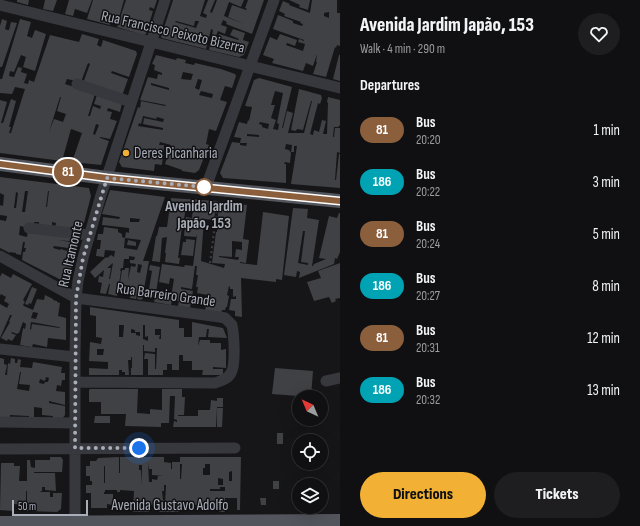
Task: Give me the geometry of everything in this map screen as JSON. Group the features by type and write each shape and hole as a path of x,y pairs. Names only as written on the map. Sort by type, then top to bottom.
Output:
{"main road":[{"path":"0,164 107,178 340,201"},
{"name":"Avenida Gustavo Adolfo","path":"0,523 75,525 284,524 340,521"}],"street":[{"name":"Rua Itamonte","path":"75,525 76,298 83,258 89,235 165,0"},
{"path":"206,187 274,0"},
{"name":"Rua Francisco Peixoto Bizerra","path":"0,5 340,88"},
{"path":"77,84 131,102"},
{"path":"29,228 89,235"},
{"path":"0,256 76,298"},
{"name":"Rua Barreiro Grande","path":"75,382 223,381 231,374 234,360 234,337 232,325 225,318 76,298"},
{"path":"0,349 75,357"},
{"path":"326,381 340,378"},
{"path":"0,422 75,423"},
{"path":"0,449 235,448"}],"path":[{"path":"210,263 218,202"}],"building":[{"path":"17,0 29,0 28,5 17,2"},
{"path":"45,0 57,0 53,11 43,9"},
{"path":"69,0 92,0 87,13 75,9 73,16 65,14"},
{"path":"93,0 124,0 118,21 112,19 110,25 87,19"},
{"path":"126,0 157,0 154,9 150,7 149,10 153,11 146,34 144,35 117,27"},
{"path":"173,0 205,0 200,16 206,18 207,15 203,13 208,0 215,0 210,12 212,13 217,0 244,0 241,7 229,2 224,16 244,24 228,17 232,5 246,10 247,9 245,8 248,0 264,0 252,34 226,24 227,22 223,20 221,25 227,27 225,34 218,31 215,38 218,39 219,34 238,40 239,39 230,35 233,29 245,33 243,40 249,42 244,55 239,57 209,50 213,30 211,29 206,49 161,37","holes":["195,21 199,21 196,28 175,22 194,26"]},
{"path":"289,0 310,0 308,10 299,7 300,5"},
{"path":"312,0 337,0 337,13 340,13 340,46 337,45 336,48 335,47 326,77 313,74 317,62 317,54 313,66 306,63 303,71 272,63 274,59 263,55 270,37 277,40 280,34 297,40 295,46 287,43 286,45 303,51 305,44 298,42 299,39 304,40 273,29 278,15 293,21 293,23 302,26 303,24 284,16 285,14 279,11 283,1 290,4 289,5 310,13","holes":["329,12 329,18 324,16 324,13"]},
{"path":"2,19 7,21 5,29 7,30 9,30 11,22 17,23 2,67 0,67 0,26"},
{"path":"20,19 31,22 27,36 32,38 35,30 46,34 35,71 23,67 26,57 21,55 14,72 10,71 9,76 14,77 18,67 22,68 21,72 27,74 24,83 28,84 29,80 34,82 50,35 79,42 82,34 99,39 97,45 101,47 103,40 136,51 137,54 129,77 112,71 111,73 128,79 122,96 83,83 90,64 88,63 81,82 67,79 65,84 95,94 88,116 90,116 93,106 100,109 101,106 94,104 97,95 122,103 120,112 108,108 107,111 112,112 110,119 117,121 110,139 100,137 109,141 101,165 72,162 82,133 71,129 62,161 0,153 0,100 7,102 1,123 3,123 11,99 16,101 9,127 11,127 9,133 11,133 25,89 15,87 12,94 0,93 0,79 2,79","holes":["60,97 57,111 66,114 63,122 54,119 49,132","96,124 99,125 95,135 93,134"]},
{"path":"156,55 176,60 177,58 186,60 185,63 194,65 195,63 221,69 235,74 236,76 232,88 225,86 220,100 227,102 216,131 209,129 206,144 209,145 199,170 195,173 182,171 165,164 171,145 160,142 159,145 164,145 162,165 155,164 154,171 122,167 119,162 138,107 140,108 141,101 166,105 140,100 148,77 157,79 158,74 162,75 162,73 154,70 155,65 152,64","holes":["183,72 193,74 191,80 181,79","198,79 202,80 199,90 195,88","151,83 169,88 169,90 151,85","201,91 213,94 212,98 199,95","143,116 164,119 163,122 144,118 143,124 163,128 163,130 138,126 139,123 141,124"]},
{"path":"340,55 340,81 333,79"},
{"path":"259,78 292,87 282,128 287,111 293,113 288,133 304,133 312,101 303,130 291,130 299,89 321,95 322,98 320,104 318,103 310,134 313,135 314,130 319,132 322,120 326,121 323,134 327,134 328,97 340,100 340,125 338,127 334,127 333,137 335,128 340,128 340,153 337,152 335,180 340,154 340,188 291,184 297,146 294,146 294,152 291,152 292,145 286,144 285,149 289,150 291,153 290,163 285,162 284,164 286,164 286,183 223,178 220,173 232,142 240,143 241,138 234,137 239,122 247,124 248,120 249,121 252,107 245,106 254,80","holes":["275,91 283,93 277,123 279,124 278,130 273,129 276,120 271,118 275,105 271,105","260,122 269,124 268,129 259,124","247,134 259,135 259,137 247,136","240,143 247,143 246,146 240,145"]},
{"path":"0,177 89,188 91,196 82,231 55,228 56,223 52,222 52,226 39,226 39,222 34,222 34,225 25,227 20,226 19,235 27,237 28,230 80,237 78,242 58,240 76,243 75,248 77,249 74,258 70,257 68,265 72,266 70,275 68,274 65,282 22,260 23,252 25,252 26,248 24,248 25,242 23,242 21,255 10,253 0,248 0,220 6,221 7,216 0,215 0,205 3,206 4,195 0,193","holes":["25,191 28,191 25,212 22,212","48,191 49,191 47,207","16,192 18,193 16,208 14,208","54,246 68,248 67,251 53,248"]},
{"path":"110,190 165,197 143,261 149,261 142,300 137,299 138,295 136,299 130,298 131,294 125,293 125,290 119,289 122,270 129,268 128,280 131,266 135,267 136,264 130,263 130,260 134,260 135,257 129,256 129,259 124,259 123,268 121,268 120,271 117,296 108,294 110,284 106,294 100,293 102,283 98,282 99,276 103,277 104,270 95,278 90,272 106,257 107,258 111,255 114,257 115,251 105,250 104,257 96,256 97,249 100,249 101,240 97,240 98,234 103,234 104,227 118,229 118,232 125,238 126,232 129,233 129,228 102,225 103,217 119,219 120,217 102,214","holes":["130,218 140,219 139,222 130,222","125,238 141,240 137,250 124,248","113,263 110,279 111,268 107,268","138,264 142,265 140,273 137,272"]},
{"path":"171,198 217,201 214,220 204,219 201,261 224,268 225,264 212,263 218,225 219,202 247,205 243,239 249,240 246,263 240,263 257,265 263,212 289,216 282,280 276,279 276,282 241,278 242,317 235,316 235,311 229,310 231,299 236,299 236,296 233,297 233,289 230,289 229,286 227,295 229,296 225,310 222,310 221,313 205,311 208,295 197,293 197,266 195,266 192,289 181,287 181,289 193,291 190,308 178,306 179,301 172,300 171,305 154,302 155,297 148,295 152,271 149,270 150,265 160,267 156,293 171,297 174,279 170,278 169,284 159,282 162,264 184,267 185,265 193,266 197,235 196,237 184,236 186,217 192,218 193,208 186,207 183,219 178,258 180,258 179,264 165,262 167,237 162,238 160,262 152,261 159,227 167,227","holes":["232,241 242,242 242,250 236,249 235,257 239,257 238,260 219,257 232,257"]},
{"path":"293,208 308,209 307,218 319,220 312,266 326,259 319,258 329,216 337,218 340,213 340,252 337,259 335,258 334,264 299,278 300,272 297,271 296,277 284,275","holes":["303,231 305,231 301,262 308,263 308,265 298,263"]},
{"path":"186,239 195,240 193,256 181,255 183,242 186,242"},
{"path":"128,240 136,242 136,246 127,245"},
{"path":"340,263 340,298 335,299 336,301 332,303 329,297 314,301 307,282 321,278 318,271"},
{"path":"2,273 11,278 13,274 32,284 23,300 25,302 23,305 33,310 37,299 44,300 45,295 60,303 58,316 66,318 66,340 48,338 47,347 33,344 32,347 20,345 23,328 25,329 26,324 23,322 19,333 17,334 12,332 11,333 16,335 12,341 8,339 7,341 1,338 10,322 9,321 12,315 10,315 0,338 0,304 7,308 9,304 4,301 6,297 1,294 0,296 0,277","holes":["33,312 38,313 36,319 31,318","31,322 59,327 60,328 32,324 31,330"]},
{"path":"32,287 37,289 31,304 29,303 28,305 25,304"},
{"path":"90,307 179,320 179,328 184,328 184,337 192,337 192,322 223,328 227,338 208,337 209,329 207,329 206,337 199,337 198,346 200,340 210,340 210,343 221,343 221,350 226,349 226,368 213,367 213,369 223,369 222,375 202,375 203,370 192,370 192,361 183,361 183,355 179,355 179,370 172,370 172,364 167,364 167,370 163,370 163,375 148,375 148,359 144,359 145,353 155,354 156,369 157,348 155,348 155,352 144,351 143,345 143,375 131,375 132,357 131,357 131,360 128,360 129,375 125,375 125,372 119,370 119,375 89,375 89,368 108,369 108,362 89,361 90,342 101,344 102,338 96,337 96,316 90,315","holes":["119,325 124,325 123,337 119,337","143,325 145,325 145,337 148,336 148,341 143,339","131,329 135,330 135,332 140,332 140,336 136,335 136,333 131,333","155,329 161,329 161,339 159,339 160,335 155,335","97,349 104,349 103,355 97,355"]},
{"path":"0,358 4,359 4,364 7,365 5,375 7,375 8,363 10,364 11,358 15,359 15,363 17,363 18,359 21,360 20,367 32,368 33,362 62,367 61,373 65,373 65,380 62,380 61,386 57,385 56,391 65,392 65,405 49,401 49,403 65,406 65,415 62,419 42,415 42,408 34,407 34,418 29,418 29,416 10,415 10,417 0,417","holes":["20,372 19,384 30,385 29,391 17,389","46,377 49,378 48,382 45,382 44,384 39,383 40,379 45,381"]},
{"path":"275,368 313,371 312,390 292,390 292,396 272,394"},
{"path":"90,389 138,389 137,413 150,414 150,409 162,410 162,389 182,389 182,397 185,397 184,415 178,416 198,416 198,410 210,410 211,400 217,401 217,398 223,398 223,407 217,407 216,427 173,427 174,421 177,422 177,420 174,419 175,396 170,396 169,423 161,423 161,427 125,426 126,414 101,414 101,402 89,402"},
{"path":"217,408 223,408 222,427 217,427"},
{"path":"95,416 110,416 110,423 94,423"},
{"path":"277,433 283,433 283,444 277,444"},
{"path":"50,457 61,457 63,460 62,472 34,473 55,473 56,491 45,490 45,487 42,487 42,491 39,492 50,492 50,497 53,497 53,493 62,493 61,509 57,512 27,511 26,491 26,505 13,504 13,511 0,510 1,463 14,463 14,466 20,466 19,481 27,481 27,460 30,460 31,467 35,468 35,460 50,460"},
{"path":"119,457 120,473 120,457 164,457 164,462 171,463 172,469 172,462 180,462 180,457 241,457 240,510 237,510 237,498 225,498 225,512 219,512 219,507 210,507 210,505 179,505 179,512 159,512 159,505 149,505 149,512 133,512 134,491 120,490 120,492 117,492 117,490 105,490 104,492 104,494 113,494 113,505 107,504 107,508 91,508 91,493 86,493 86,485 92,485 92,481 90,481 90,476 86,476 86,466 90,466 90,461 96,461 98,458","holes":["148,463 149,469 152,469 152,475 164,476 158,476 157,480 152,479 152,482 149,482","180,464 182,464 180,479","205,464 210,464 210,475 203,475 203,468 205,468","139,465 142,465 142,485 141,470 139,470","104,466 105,466 104,483","232,471 232,481 229,481 229,472","218,478 223,479 223,485 218,485","164,485 166,485 165,505 162,491 164,491","220,487 225,487 225,491 210,491 210,489 220,489"]},
{"path":"273,481 279,481 279,489 273,489"},
{"path":"260,498 266,498 266,505 261,505"},
{"path":"125,503 132,503 132,508 125,508"}],"bus line":[{"name":"81","path":"0,164 107,178 340,201"}],"place":[{"name":"Deres Picanharia","path":"126,153"},
{"name":"Avenida Jardim Japão, 153","path":"204,187"}],"route":[{"path":"139,448 75,448 76,298 83,258 107,178 204,187"}]}
